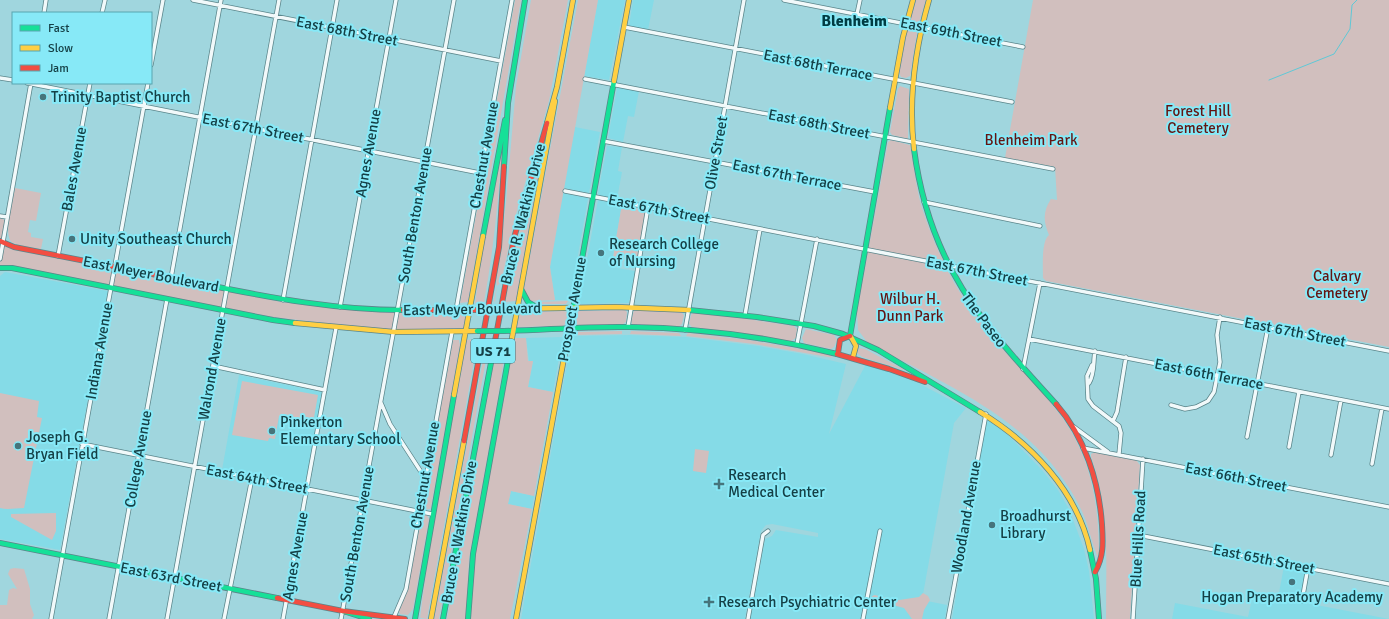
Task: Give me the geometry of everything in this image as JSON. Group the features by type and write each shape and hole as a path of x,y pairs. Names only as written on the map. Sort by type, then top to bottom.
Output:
{"main road":[{"name":"Bruce R. Watkins Drive","path":"431,619 499,247 508,103 526,0"},
{"name":"Bruce R. Watkins Drive","path":"443,619 514,238 549,110 557,87 573,0"},
{"name":"Prospect Avenue","path":"516,619 629,0"},
{"path":"853,357 856,346 850,336 906,24 913,0"},
{"name":"The Paseo","path":"929,0 921,26 912,83 912,142 923,202 948,265 977,315 1072,426 1083,448 1096,483 1102,515 1103,558 1096,572 1099,619"},
{"path":"468,619 473,554 557,87"},
{"path":"414,619 508,103"},
{"name":"East Meyer Boulevard","path":"2,242 14,247 226,290 283,300 340,307 398,310 478,310 631,306 688,309 745,315 801,324 850,336 906,367 934,386 986,414 1035,452 1053,472 1076,511 1088,540 1096,572"},
{"name":"East Meyer Boulevard","path":"0,268 273,320 336,328 394,332 452,332 628,327 730,334 797,344 838,353 934,386"},
{"path":"521,288 528,302 538,308"},
{"path":"838,353 838,345 840,340 850,336"},
{"name":"East 63rd Street","path":"0,543 343,611 405,619"},
{"name":"East 63rd Street","path":"343,611 348,614 369,619"}],"street":[{"path":"44,12 46,0"},
{"path":"102,12 104,0"},
{"path":"152,60 163,0"},
{"name":"East 68th Street","path":"193,0 501,61"},
{"path":"171,278 221,0"},
{"name":"Walrond Avenue","path":"167,619 279,0"},
{"path":"283,300 337,0"},
{"name":"Agnes Avenue","path":"340,307 396,0"},
{"name":"South Benton Avenue","path":"341,619 454,0"},
{"name":"Chestnut Avenue","path":"456,310 512,0"},
{"name":"Olive Street","path":"685,330 744,0"},
{"name":"East 69th Street","path":"784,0 1023,47"},
{"path":"857,14 860,0"},
{"name":"East 68th Terrace","path":"624,27 1012,102"},
{"path":"0,78 12,80"},
{"name":"East 68th Street","path":"585,79 1053,169"},
{"path":"0,259 30,84"},
{"name":"East 67th Street","path":"34,84 87,96 480,173"},
{"name":"Bales Avenue","path":"58,256 90,84"},
{"name":"Indiana Avenue","path":"51,619 148,84"},
{"name":"East 67th Terrace","path":"603,140 875,192"},
{"name":"East 67th Street","path":"565,191 1389,351"},
{"path":"923,202 1040,226"},
{"path":"628,327 648,207"},
{"path":"0,216 8,217"},
{"path":"745,315 760,229"},
{"path":"797,344 817,239"},
{"path":"1023,369 1040,283"},
{"name":"College Avenue","path":"109,619 167,299"},
{"path":"1171,405 1185,409 1202,405 1214,392 1220,362 1217,335 1220,318"},
{"path":"1247,437 1268,327"},
{"name":"Agnes Avenue","path":"283,619 336,328"},
{"name":"Chestnut Avenue","path":"394,617 406,589 452,332"},
{"name":"East 66th Terrace","path":"1029,339 1389,409"},
{"path":"1095,351 1092,365 1088,373 1088,400 1093,406 1119,426 1121,433 1118,454"},
{"path":"1113,421 1117,412 1126,358"},
{"path":"213,366 325,390"},
{"path":"1289,447 1299,392"},
{"path":"1331,455 1341,400"},
{"path":"381,402 390,424 425,478"},
{"path":"1372,464 1382,408"},
{"name":"Woodland Avenue","path":"948,619 986,414"},
{"path":"1072,426 1109,452"},
{"name":"East 64th Street","path":"82,444 432,514"},
{"name":"East 66th Street","path":"1083,448 1389,507"},
{"name":"Blue Hills Road","path":"1133,619 1143,459"},
{"path":"224,619 252,478"},
{"path":"748,619 763,535 768,531"},
{"path":"863,619 880,531"},
{"name":"East 65th Street","path":"1138,535 1389,584"},
{"path":"1302,601 1308,567"}],"shaded area":[{"path":"598,0 625,0 609,80 584,76"},
{"path":"633,0 654,0 648,30 629,26"},
{"path":"620,87 639,91 634,117 628,116 623,142 608,138 617,88"},
{"path":"575,127 600,132 589,193 563,188"},
{"path":"607,146 622,147 618,171 622,172 617,199 599,196 598,193"},
{"path":"562,193 588,198 570,300 555,300 550,267"},
{"name":"Research College of Nursing","path":"598,200 622,204 611,267 635,271 629,303 581,304 579,302"},
{"path":"5,272 108,291 60,550 0,539 0,276"},
{"name":"Research Medical Center","path":"630,335 686,337 758,346 846,364 829,434 866,364 918,383 966,408 954,423 922,600 947,605 945,619 750,619 765,539 772,536 776,530 818,537 818,533 772,524 766,525 761,531 745,619 521,619 572,336"},
{"path":"563,337 553,392 528,387 533,362 529,361 526,338"},
{"name":"Pinkerton Elementary School","path":"239,375 322,392 306,485 304,487 222,470"},
{"path":"986,421 989,421 1006,433 1042,470 1058,490 1069,509 1084,549 1089,571 1094,619 952,619"},
{"path":"511,491 534,496 532,509 508,504"},
{"name":"Hogan Preparatory Academy","path":"1284,566 1306,570 1301,602 1389,619 1172,619 1175,603 1248,617 1253,594 1278,598"}],"green space":[{"path":"515,0 521,0 468,302 460,303"},
{"path":"531,0 568,0 549,101 516,214 501,282 497,286 496,280 506,203 516,86"},
{"path":"578,0 598,0 550,267 555,300 530,301 526,296 524,288"},
{"path":"916,0 926,0 919,22 915,24 910,21"},
{"name":"Forest Hill Cemetery","path":"1033,0 1389,0 1389,347 1046,281 1043,278 1043,255 1046,238 1049,235 1045,221 1045,212 1051,199 1057,200 1055,167 1005,158"},
{"path":"910,28 916,29 917,33 910,76 906,78 901,77 899,73 907,30"},
{"path":"900,86 909,89 908,139 892,135 890,132 898,89"},
{"path":"503,139 496,221 488,282 484,302 475,303 483,245"},
{"name":"Wilbur H. Dunn Park","path":"891,140 910,145 922,208 944,263 958,289 985,328 1064,420 1082,452 1088,469 1096,504 1099,559 1084,516 1072,492 1045,456 1023,435 1000,417 974,400 868,343 858,330 857,312 888,142"},
{"path":"544,145 516,301 505,302 517,240"},
{"path":"15,188 41,193 36,221 30,220 28,232 31,233 31,237 43,239 41,249 19,245 10,240 8,226"},
{"path":"622,204 646,210 641,244 616,239"},
{"path":"0,218 5,220 2,238 8,247 281,302 373,312 419,314 465,313 464,330 374,329 273,317 7,266 0,266"},
{"path":"615,247 639,252 637,263 613,259"},
{"path":"568,301 566,304 536,304 536,302"},
{"path":"625,310 627,312 626,322 622,325 578,325 575,323 576,314 579,311"},
{"path":"634,310 681,312 684,315 682,324 678,327 632,324 631,321"},
{"path":"564,311 568,313 566,323 563,326 517,327 520,312"},
{"path":"693,313 794,326 797,329 796,338 791,341 692,327 689,324"},
{"path":"806,329 834,335 837,340 834,347 831,349 804,343 802,338"},
{"path":"622,331 622,334 574,335 574,333 577,332"},
{"path":"631,331 679,333 681,336 630,334"},
{"path":"688,333 749,340 828,354 833,358 754,344 686,336"},
{"path":"507,338 498,398 469,559 466,619 447,619 498,339"},
{"path":"515,338 526,338 528,361 533,361 528,387 553,392 534,496 511,491 508,504 532,509 510,619 471,619 472,572"},
{"path":"478,339 427,619 420,618 428,556 466,340"},
{"path":"487,339 489,339 485,354 486,360 439,619 434,619"},
{"path":"453,340 459,340 460,346 431,507 430,509 424,510 422,508"},
{"path":"859,348 865,349 903,370 862,357 857,353"},
{"path":"242,381 318,395 313,423 279,416 275,439 269,438 268,441 232,435"},
{"name":"Joseph G. Bryan Field","path":"0,393 39,401 37,417 42,418 24,508 0,508"},
{"path":"695,449 709,451 706,473 693,471"},
{"path":"1095,452 1136,460 1140,465 1130,619 1106,619 1106,537 1101,497 1091,457 1091,454"},
{"path":"56,513 56,531 52,540 11,517 11,514"},
{"path":"422,514 427,515 429,519 413,609 408,615 400,614 399,611 407,591"},
{"path":"10,569 24,569 30,589 30,604 34,615 32,619 0,619 0,605 7,605 9,590 13,588 17,589 8,574"},
{"path":"923,593 928,596 930,600 924,610 922,619 912,619 904,608 885,603 880,608 876,608 869,599 874,595 899,600 919,597"}],"waterway":[{"path":"1269,80 1334,54 1350,29 1352,5 1357,0"}],"traffic: fast":[{"path":"504,166 508,103 525,0"},
{"path":"573,309 614,81"},
{"path":"850,336 890,108"},
{"path":"483,236 505,120"},
{"path":"914,149 921,190 932,226 946,259 962,289 1004,346 1056,404"},
{"path":"0,268 12,268 273,320 295,323"},
{"path":"208,285 280,299 329,306 403,310"},
{"path":"521,289 528,302 538,308"},
{"path":"478,310 504,309"},
{"path":"689,310 757,317 814,326 843,334 878,350 980,412"},
{"path":"504,331 613,327 681,329 760,338 837,354"},
{"path":"477,331 504,331"},
{"path":"468,619 473,554 510,349"},
{"path":"443,619 493,352"},
{"path":"415,619 454,395"},
{"path":"0,543 277,598"},
{"path":"1090,550 1096,579 1099,619"},
{"path":"343,611 369,619"}],"traffic: slow":[{"path":"547,123 557,87 573,0"},
{"path":"614,81 629,0"},
{"path":"890,108 903,37 913,0"},
{"path":"914,149 912,130 912,92 920,37 929,0"},
{"path":"510,349 555,101"},
{"path":"454,395 483,236"},
{"path":"504,309 616,307 689,310"},
{"path":"516,619 573,309"},
{"path":"295,323 394,332 477,331"},
{"path":"851,337 856,346 853,357"},
{"path":"980,412 1017,438 1049,470 1063,489 1074,508 1084,528 1090,550"},
{"path":"431,619 464,441"}],"traffic: jam":[{"path":"493,352 514,238 547,123"},
{"path":"464,441 499,247 504,166"},
{"path":"0,241 14,247 208,285"},
{"path":"403,310 478,310"},
{"path":"838,353 840,340 850,336"},
{"path":"837,354 889,369 925,382"},
{"path":"1056,404 1066,417 1083,445 1098,493 1103,543 1100,561 1095,572"},
{"path":"277,598 343,611 405,619"}],"place":[{"name":"Trinity Baptist Church","path":"43,97"},
{"name":"Unity Southeast Church","path":"72,239"},
{"name":"Research College of Nursing","path":"601,253"},
{"name":"Pinkerton Elementary School","path":"272,431"},
{"name":"Joseph G. Bryan Field","path":"18,446"},
{"name":"Research Medical Center","path":"719,484"},
{"name":"Broadhurst Library","path":"992,525"},
{"name":"Hogan Preparatory Academy","path":"1292,582"},
{"name":"Research Psychiatric Center","path":"709,602"}],"district":[{"name":"Blenheim","path":"854,21"}],"park label":[{"name":"Blenheim Park","path":"1031,140"},
{"name":"Calvary Cemetery","path":"1337,284"}]}
